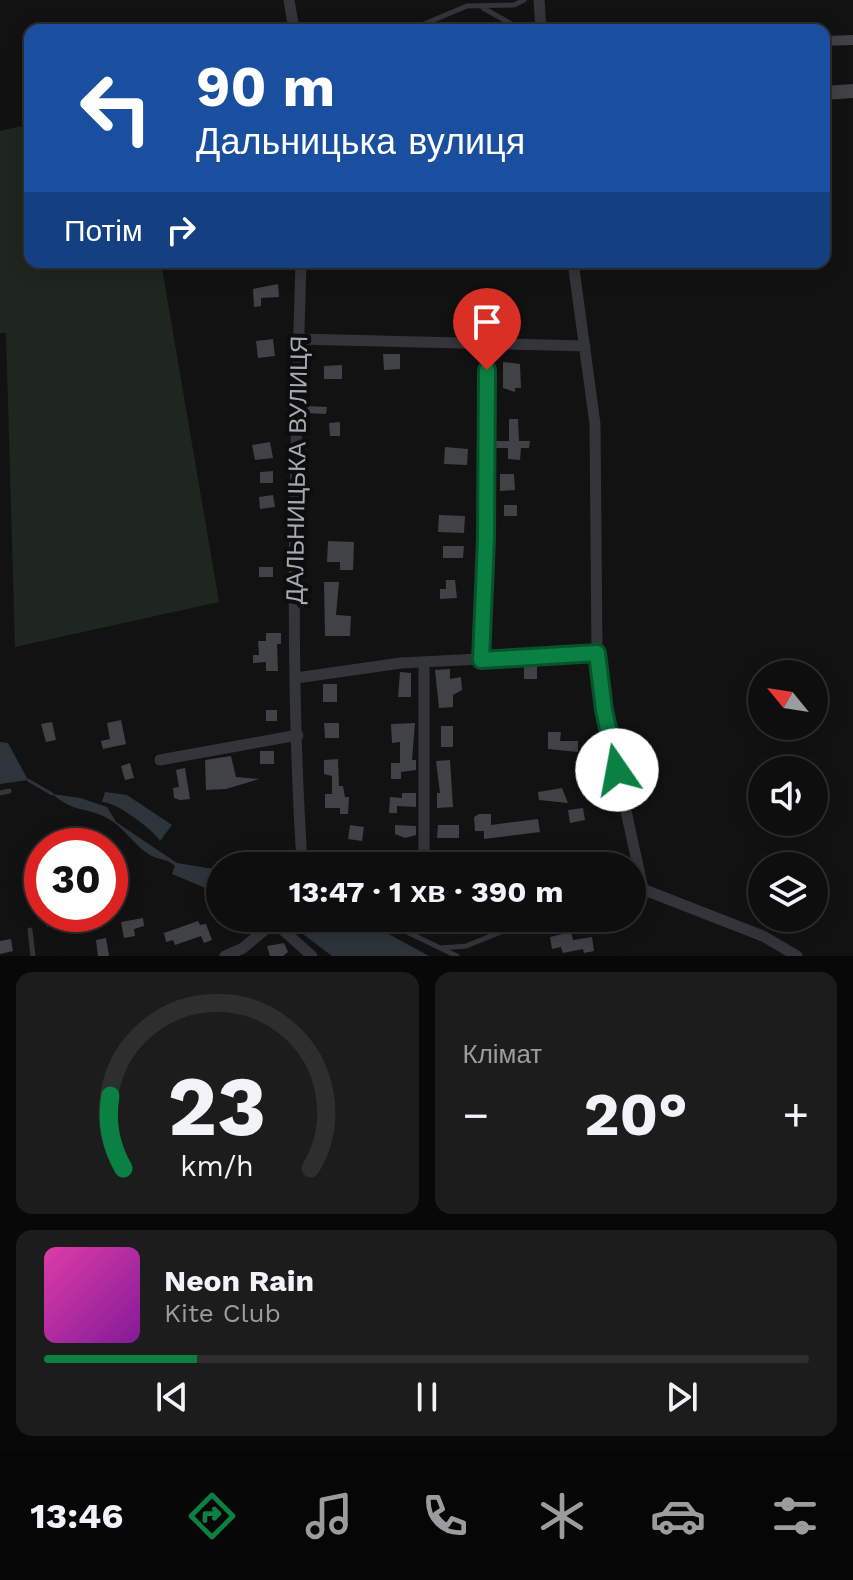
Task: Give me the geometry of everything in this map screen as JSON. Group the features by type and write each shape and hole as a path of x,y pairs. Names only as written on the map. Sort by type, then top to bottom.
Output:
{"street":[{"path":"289,0 293,24"},
{"path":"539,0 541,24"},
{"name":"ДАЛЬНИЦЬКА ВУЛИЦЯ","path":"301,268 294,481 296,678 303,852"},
{"path":"574,268 595,424 597,653 604,710 631,852"},
{"path":"299,339 585,346"},
{"path":"481,660 486,539 487,342"},
{"path":"296,678 401,663 597,653"},
{"path":"424,664 424,852"},
{"path":"160,760 298,735"},
{"path":"646,890 763,936 795,956"},
{"path":"225,956 244,952 265,932"},
{"path":"289,932 312,956"}],"lane":[{"path":"482,7 514,5 524,0"},
{"path":"423,24 467,3 482,7 512,24"},
{"path":"0,793 9,791"},
{"path":"30,932 33,956"},
{"path":"407,932 457,956"},
{"path":"441,948 466,946 501,932"}],"shaded area":[{"path":"24,125 24,268 162,268 219,602 15,647 6,333 0,333 0,131"},
{"path":"0,742 8,743 28,780 0,784"},
{"path":"105,792 127,795 172,825 160,841 134,817 102,802"},
{"path":"52,794 80,798 107,807 116,822 125,828 95,813"},
{"path":"128,830 177,863 206,868 206,888 172,874 175,866 140,847 128,835"},
{"path":"300,932 385,932 429,956 332,956"}],"building":[{"path":"853,35 853,45 830,46 830,36"},
{"path":"853,84 853,98 830,100 830,86"},
{"path":"278,284 279,297 261,298 261,306 254,307 253,289"},
{"path":"273,339 275,356 258,358 256,341"},
{"path":"383,354 400,354 400,369 384,370"},
{"path":"503,362 520,364 521,388 515,388 515,392 503,388"},
{"path":"342,365 342,379 324,379 324,366"},
{"path":"305,406 327,407 326,414 305,413"},
{"path":"509,419 518,419 519,441 530,441 529,448 521,448 520,460 508,459 508,448 495,448 495,441 509,441"},
{"path":"340,422 340,436 330,436 329,423"},
{"path":"270,442 273,458 255,460 252,445"},
{"path":"445,447 468,449 467,465 444,464"},
{"path":"273,471 273,483 260,483 260,472"},
{"path":"500,474 514,474 515,490 500,491"},
{"path":"273,495 275,507 260,509 259,497"},
{"path":"504,505 517,505 517,516 504,516"},
{"path":"439,515 465,516 464,533 438,532"},
{"path":"328,541 354,542 353,570 340,570 340,562 327,562"},
{"path":"443,546 464,546 463,558 443,558"},
{"path":"259,567 273,567 273,577 259,577"},
{"path":"446,580 455,580 457,598 440,599 440,589 446,589"},
{"path":"324,582 339,582 336,615 351,616 350,636 325,636"},
{"path":"266,633 281,633 281,644 277,644 278,671 266,671 266,662 253,663 253,655 259,655 258,641 266,641"},
{"path":"524,665 537,665 537,679 524,679"},
{"path":"450,669 450,679 461,677 462,690 453,695 453,707 439,708 435,670"},
{"path":"400,672 411,673 411,697 398,697"},
{"path":"323,684 337,684 337,702 323,702"},
{"path":"266,710 277,710 277,721 266,721"},
{"path":"121,720 126,744 103,749 101,741 110,739 107,723"},
{"path":"52,722 56,740 46,742 41,724"},
{"path":"324,723 339,723 339,738 325,738"},
{"path":"415,723 412,760 416,760 416,770 401,772 401,779 391,779 391,763 400,763 400,742 392,743 391,724"},
{"path":"441,726 453,726 453,747 441,747"},
{"path":"548,732 561,732 560,741 578,741 578,752 548,749"},
{"path":"260,751 274,751 274,764 260,764"},
{"path":"601,753 602,760 593,762 593,768 579,770 577,757"},
{"path":"231,756 236,777 259,779 226,789 206,790 205,760"},
{"path":"338,759 339,786 343,786 345,797 349,797 348,814 340,814 340,808 325,808 325,794 332,794 332,776 324,774 324,760"},
{"path":"450,760 453,807 437,808 437,793 440,793 436,761"},
{"path":"130,763 134,778 125,780 121,766"},
{"path":"185,768 190,799 180,800 174,798 173,788 179,787 176,770"},
{"path":"655,779 656,787 641,790 639,781"},
{"path":"562,788 568,803 539,800 538,792"},
{"path":"402,793 416,793 416,807 397,806 397,813 389,813 390,797 402,798"},
{"path":"583,808 585,820 570,823 568,810"},
{"path":"491,814 491,825 538,819 540,832 484,839 484,831 475,831 474,817"},
{"path":"350,825 364,827 362,841 348,839"},
{"path":"395,825 416,826 416,835 405,838 395,834"},
{"path":"438,825 459,825 459,838 437,838"},
{"path":"143,918 144,926 134,929 135,936 124,938 123,932 128,932 128,921"},
{"path":"198,921 200,925 206,924 206,932 212,940 204,943 201,936 175,945 173,940 166,942 164,933"},
{"path":"571,932 573,940 592,937 594,951 584,953 583,949 563,953 561,947 552,949 550,937"},
{"path":"106,938 109,956 98,956 96,940"},
{"path":"11,939 13,951 0,954 0,941"},
{"path":"284,943 288,952 283,956 270,956 267,946"}],"waterway":[{"path":"28,780 52,794"}],"route":[{"path":"487,370 486,539 481,660 597,653 604,710 617,770"}]}
